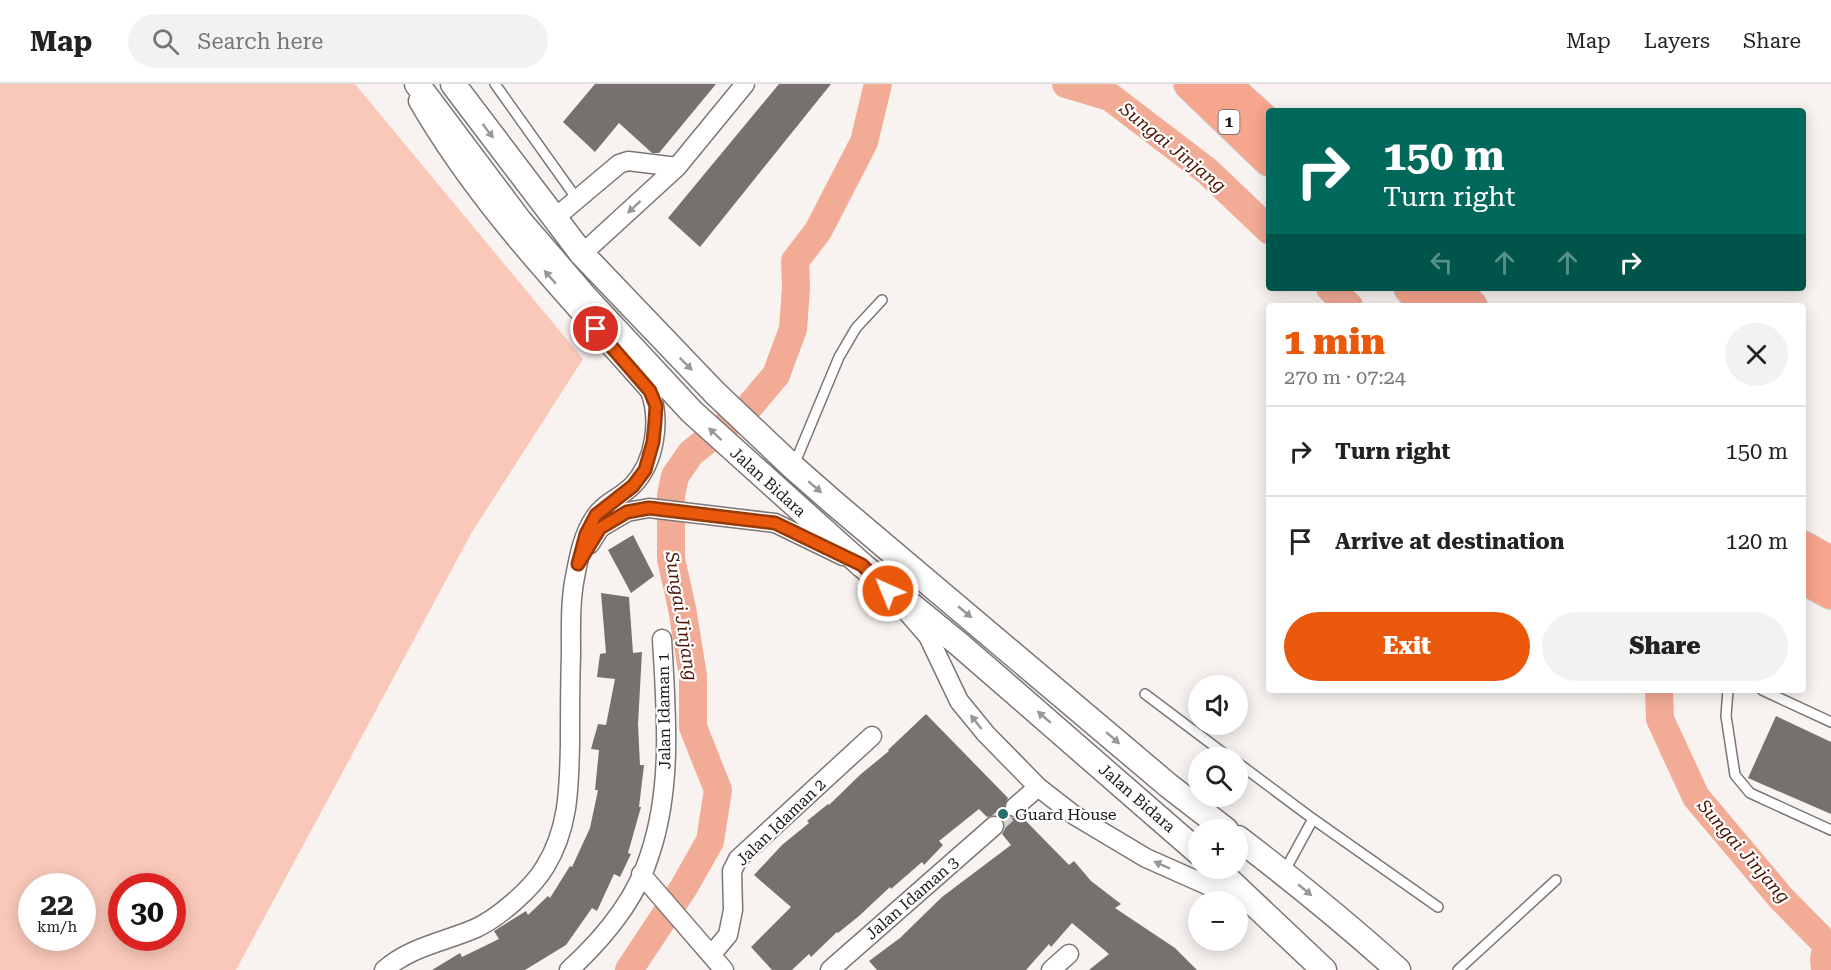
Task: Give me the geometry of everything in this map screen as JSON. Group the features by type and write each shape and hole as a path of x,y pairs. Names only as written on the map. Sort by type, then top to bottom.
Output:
{"highway":[{"name":"1","path":"1190,84 1266,157"},
{"name":"1","path":"1224,84 1266,123"},
{"path":"1413,291 1427,303"},
{"path":"1453,291 1467,303"},
{"path":"1806,549 1831,563"},
{"path":"1806,580 1831,593"}],"main road":[{"name":"Jalan Bidara","path":"417,84 519,220 587,299 692,412 862,565 960,645 1188,843"},
{"name":"Jalan Bidara","path":"453,84 582,254 715,393 793,467 1169,786 1212,819"},
{"path":"556,218 547,224 546,233 551,243 585,280 666,385"},
{"path":"1248,845 1284,872 1398,970"},
{"path":"1228,879 1324,970"}],"street":[{"path":"384,970 418,948 475,928 497,916 520,896 545,868 563,830 569,788 571,597 578,564 586,534 596,515 633,486 645,470 653,442 656,406 650,391 482,198 448,151 408,84"},
{"path":"582,254 677,167 745,84"},
{"path":"556,218 619,165 628,161 677,167"},
{"path":"578,564 600,528 627,512 649,508 775,523 862,565 928,636 959,701 986,734 1038,787 1074,815 1146,858 1216,891"},
{"name":"Jalan Idaman 1","path":"569,970 594,947 646,881 661,806 667,756 662,639"},
{"name":"Jalan Idaman 2","path":"711,955 728,935 733,910 732,871 738,859 872,736"},
{"path":"1015,807 1038,787"},
{"name":"Jalan Idaman 3","path":"830,970 994,826"},
{"path":"646,881 724,970"},
{"path":"1248,913 1318,970"},
{"path":"1051,970 1070,954"}],"lane":[{"path":"495,84 577,199"},
{"path":"793,467 839,357 856,328 882,300"},
{"path":"1728,693 1726,716 1735,775 1750,793 1831,830"},
{"path":"1768,693 1831,722"},
{"path":"1145,694 1215,747"},
{"path":"1248,770 1438,907"},
{"path":"1284,872 1313,819"},
{"path":"1458,970 1556,880"}],"shaded area":[{"path":"0,84 355,84 583,359 472,532 236,970 0,970"}],"building":[{"path":"595,84 716,84 659,153 652,153 619,123 595,152 563,122"},
{"path":"779,84 831,84 700,247 668,218"},
{"path":"633,535 654,576 631,593 608,550"},
{"path":"601,593 629,597 633,653 642,652 638,724 640,765 644,765 639,807 641,807 628,853 631,854 620,877 614,874 597,911 592,908 566,945 525,970 432,970 460,953 462,957 499,939 494,931 526,911 528,915 548,896 550,898 570,866 572,867 590,828 598,790 595,790 599,750 591,749 598,724 606,725 615,679 597,677 600,654 606,653"},
{"path":"926,714 1008,798 1004,809 1007,815 1012,818 1021,816 1069,865 1074,861 1091,881 1121,904 1115,908 1175,948 1197,970 1089,970 1109,954 1072,923 1026,970 877,970 869,961 900,938 942,897 1011,845 1002,834 1005,829 1003,819 997,815 987,817 979,809 939,841 943,845 924,865 922,862 891,889 890,887 811,957 809,954 792,970 772,970 751,947 791,907 754,875 782,845 809,823 807,821 829,805"},
{"path":"1776,716 1831,742 1831,814 1748,778"}],"waterway":[{"name":"Sungai Jinjang","path":"629,970 684,887 710,841 718,790 693,727 693,676 671,559 671,495 675,476 691,453 748,408 776,375 793,329 795,261 818,231 864,142 878,84"},
{"name":"Sungai Jinjang","path":"1066,84 1110,97 1207,171 1266,227"},
{"name":"Sungai Jinjang","path":"1333,291 1346,303"},
{"name":"Sungai Jinjang","path":"1659,693 1660,719 1696,797 1781,898 1827,945 1824,959 1825,970"}],"tunnel":[{"path":"994,826 1015,807"}],"place":[{"name":"Guard House","path":"1003,814"}],"route":[{"path":"596,329 650,391 656,406 655,422 653,442 645,470 633,486 596,515 586,534 578,564 600,528 627,512 649,508 775,523 862,565 888,591"}]}
